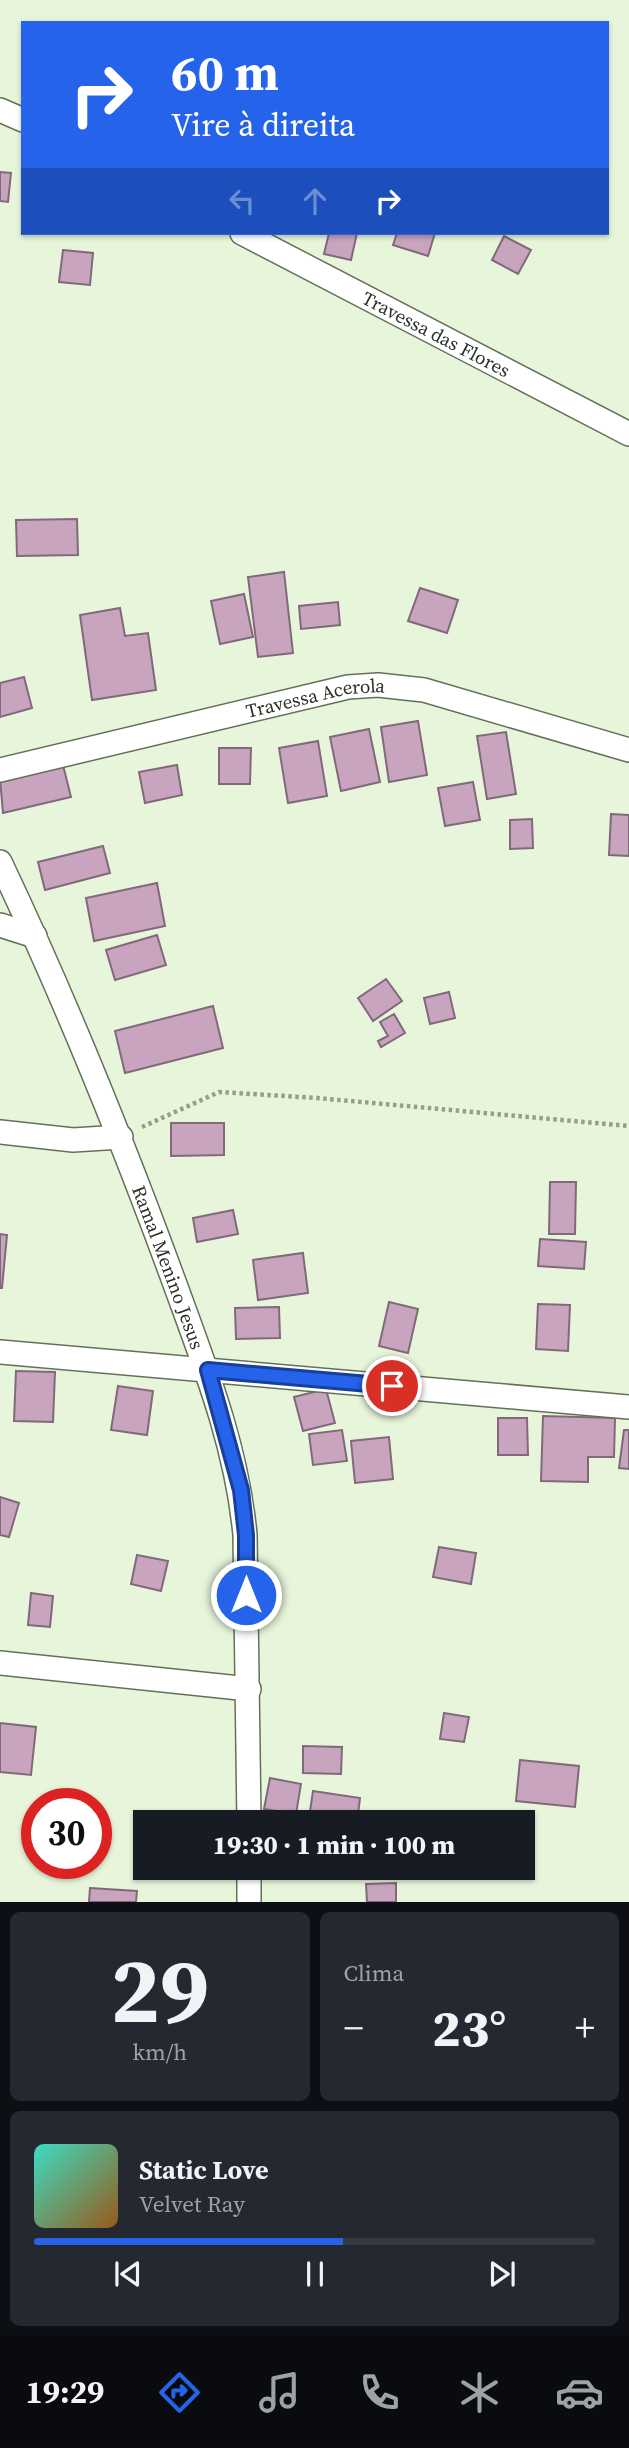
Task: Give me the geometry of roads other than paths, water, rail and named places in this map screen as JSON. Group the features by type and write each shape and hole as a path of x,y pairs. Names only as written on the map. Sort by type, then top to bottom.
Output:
{"street":[{"path":"0,110 21,119"},
{"name":"Travessa das Flores","path":"246,235 629,434"},
{"name":"Travessa Acerola","path":"0,770 348,687 378,685 424,690 629,750"},
{"name":"Ramal Menino Jesus","path":"0,862 35,936 121,1137 208,1370 241,1490 246,1535 249,1810"},
{"path":"0,925 35,936"},
{"path":"0,1132 73,1140 121,1137"},
{"path":"0,1352 629,1407"},
{"path":"0,1663 249,1689"},
{"path":"249,1880 249,1902"}]}
